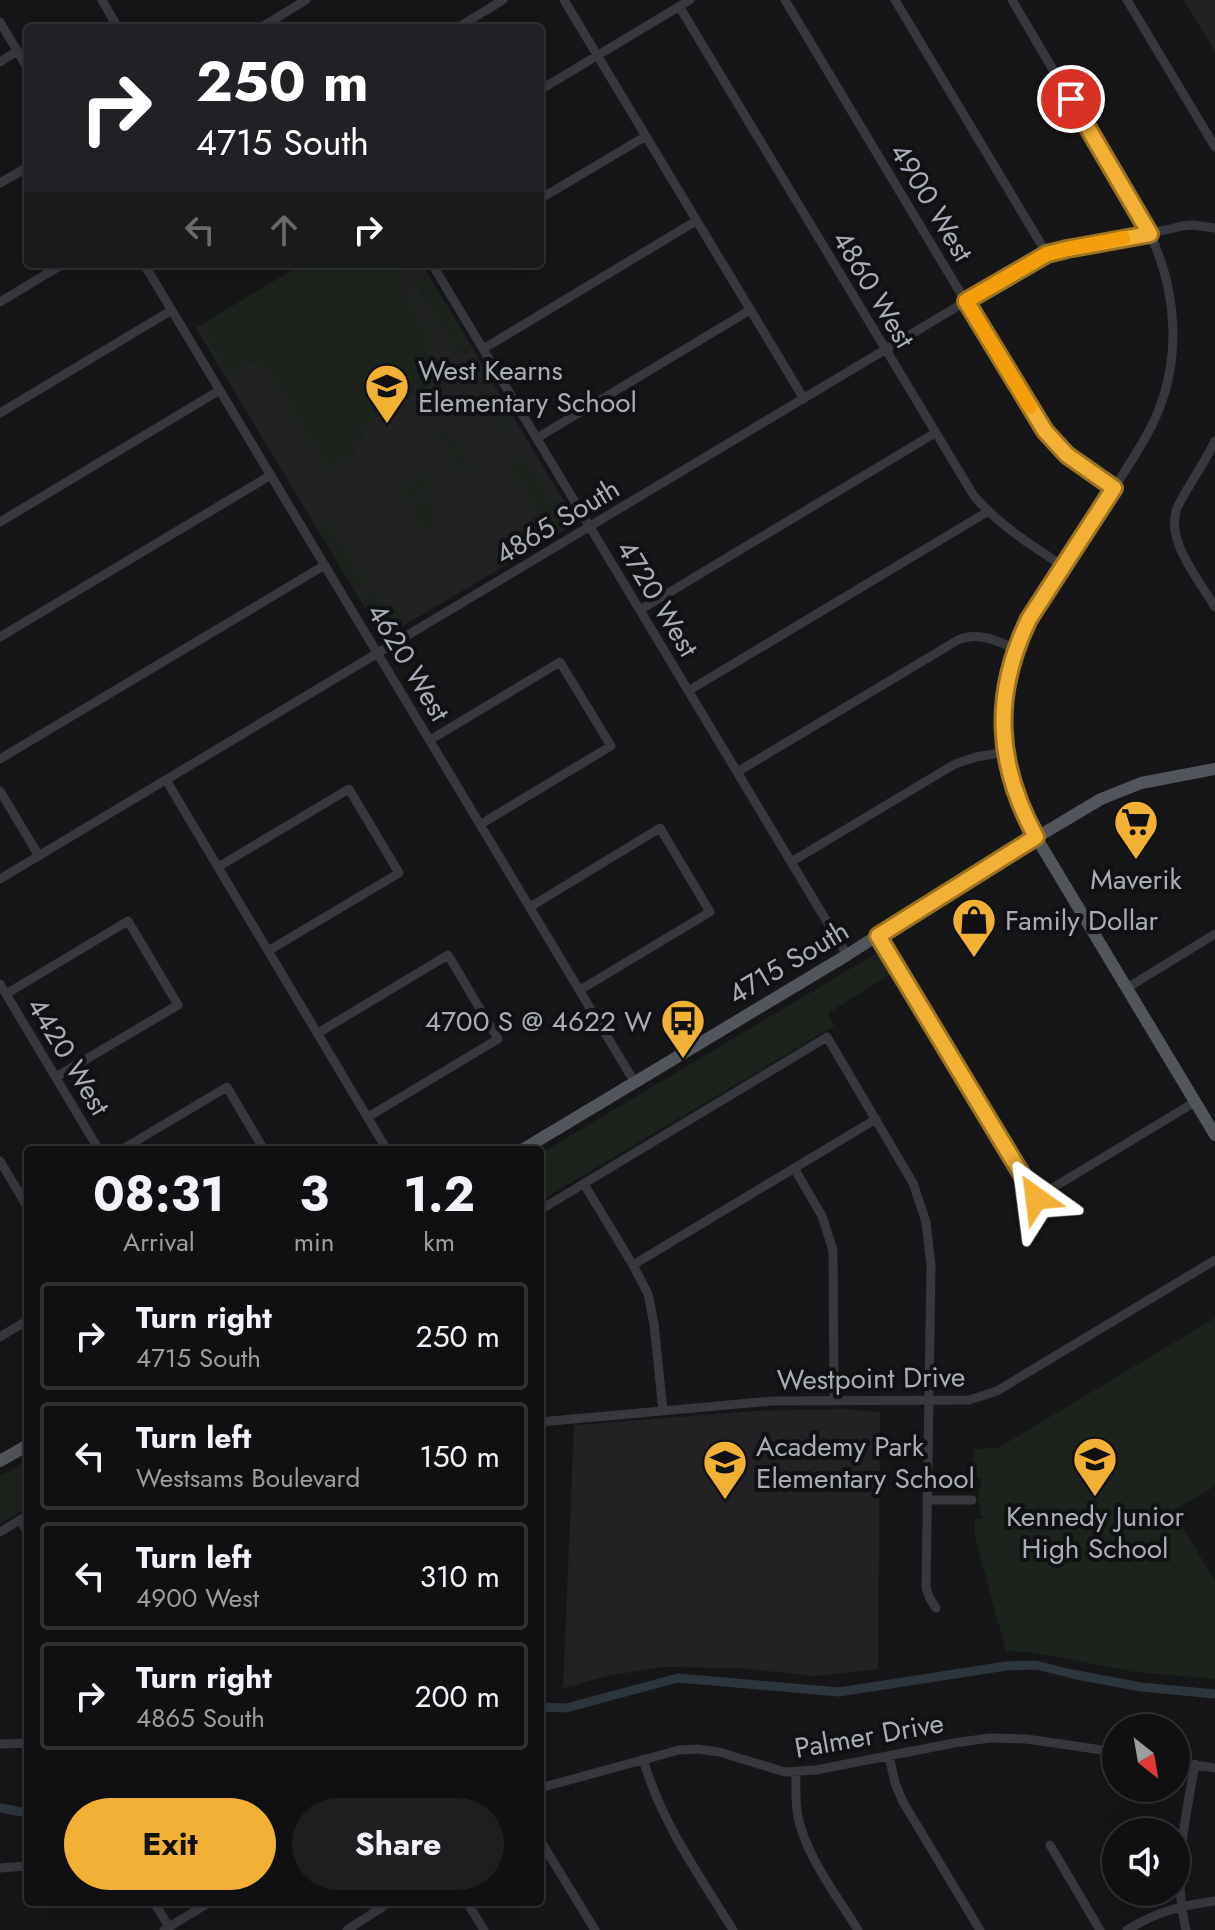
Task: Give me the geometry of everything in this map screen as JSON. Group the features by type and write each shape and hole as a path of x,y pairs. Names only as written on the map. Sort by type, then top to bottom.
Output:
{"main road":[{"name":"4715 South","path":"529,1146 847,955 1036,837 1112,794 1141,783 1215,769"},
{"path":"1036,837 1215,1135"},
{"path":"0,1461 24,1447"}],"street":[{"path":"102,0 116,24"},
{"path":"267,24 306,0"},
{"path":"464,24 503,0"},
{"path":"564,0 804,399"},
{"path":"544,88 690,0"},
{"name":"4900 West","path":"785,0 1045,431 1067,455 1114,488"},
{"path":"895,0 1047,254"},
{"path":"1012,0 1150,234 1164,267 1172,301 1169,379 1154,421 1029,619 1016,649 1005,694 1005,752 1015,792 1036,837"},
{"path":"1127,0 1215,147"},
{"name":"4860 West","path":"679,6 974,496 1006,528 1063,566"},
{"path":"0,22 24,62"},
{"path":"0,62 17,51"},
{"path":"544,197 646,136"},
{"path":"0,183 24,169"},
{"path":"483,349 696,221"},
{"name":"4865 South","path":"0,879 1047,254 1193,225 1215,228"},
{"path":"0,302 56,268"},
{"name":"4620 West","path":"146,268 635,1083"},
{"name":"4720 West","path":"434,268 847,955"},
{"path":"0,413 172,310"},
{"path":"537,438 750,310"},
{"path":"0,522 220,390"},
{"path":"640,610 935,433"},
{"path":"1215,441 1178,507 1174,524 1182,552 1215,607"},
{"path":"0,637 271,475"},
{"path":"688,691 987,512"},
{"path":"0,759 325,565"},
{"path":"737,772 958,640 979,636 1016,649"},
{"path":"430,740 560,662 611,746 481,824"},
{"path":"791,862 955,764 1005,752"},
{"path":"166,780 385,1146"},
{"path":"218,867 349,789 399,873 268,951"},
{"path":"0,791 39,856"},
{"path":"530,907 660,828 710,912 580,990"},
{"path":"6,994 128,921 178,1005 56,1077"},
{"path":"878,936 1036,1198 1195,1102"},
{"path":"1127,988 1214,938"},
{"path":"318,1033 448,955 498,1039 368,1117"},
{"name":"4420 West","path":"0,984 97,1146"},
{"path":"544,1208 827,1037 908,1173 926,1222 931,1265 926,1588 936,1608"},
{"path":"128,1146 227,1087 262,1146"},
{"path":"633,1265 876,1119"},
{"path":"0,1161 24,1201"},
{"path":"794,1168 822,1216 833,1250 834,1400"},
{"path":"584,1184 644,1286 652,1309 663,1411"},
{"name":"Westpoint Drive","path":"544,1422 773,1401 969,1400 997,1391 1215,1260"},
{"path":"0,1336 24,1322"},
{"path":"927,1500 972,1500"},
{"path":"0,1532 24,1518"},
{"name":"Palmer Drive","path":"544,1787 679,1750 719,1752 772,1769 796,1772 990,1738 1026,1739 1102,1750"},
{"path":"0,1744 24,1743"},
{"path":"889,1756 903,1802 980,1930"},
{"path":"643,1759 667,1821 733,1930"},
{"path":"1190,1763 1215,1768"},
{"path":"1186,1818 1195,1764"},
{"path":"796,1772 801,1831 858,1930"},
{"path":"1050,1845 1100,1930"},
{"path":"544,1847 595,1930"},
{"path":"0,1868 24,1866"},
{"path":"1190,1904 1215,1901"},
{"path":"156,1906 166,1928 203,1906"},
{"path":"347,1930 384,1906"},
{"path":"469,1906 484,1930"},
{"path":"1127,1930 1179,1906"},
{"path":"1181,1906 1186,1930"}],"shaded area":[{"path":"1184,0 1215,0 1215,51"},
{"name":"West Kearns Elementary School","path":"295,268 424,268 577,523 383,638 196,328"},
{"path":"295,268 408,268 403,273 402,288 436,345 426,352 440,375 451,369 453,372 359,428 365,439 355,446 356,455 328,472 265,368 251,364 229,376 199,326"},
{"path":"426,273 471,350 460,353 454,350 419,290 417,280"},
{"path":"483,368 488,378 482,382 520,444 515,447 471,377"},
{"path":"447,425 469,461 474,459 475,462 475,466 461,474 436,432"},
{"path":"526,455 553,500 565,501 573,519 537,515 509,467"},
{"path":"424,474 432,481 429,487 423,494 406,502 398,490"},
{"path":"426,495 438,513 437,524 421,534 407,504"},
{"path":"537,517 573,521 524,552 512,533"},
{"path":"330,519 366,583 355,590 317,527"},
{"path":"374,587 386,607 395,602 406,621 388,632 379,630 359,596"},
{"path":"875,954 885,958 894,972 828,1013 834,1026 544,1199 544,1152"},
{"name":"Kennedy Junior High School","path":"1215,1318 1215,1486 1173,1511 1215,1581 1215,1679 1135,1672 1031,1652 1006,1651 975,1537 975,1519 983,1519 978,1500 982,1479 974,1476 974,1449 998,1448"},
{"name":"Academy Park Elementary School","path":"842,1409 880,1412 878,1669 815,1676 738,1668 663,1667 612,1675 563,1688 574,1425 756,1411"},
{"path":"24,1462 24,1509 0,1524 0,1476"}],"waterway":[{"path":"544,1707 566,1708 678,1678 839,1692 1006,1666 1036,1665 1141,1687 1215,1694"},
{"path":"0,1808 24,1812"}],"slow traffic":[{"path":"1030,407 966,301 1047,254 1123,238"}],"place":[{"name":"West Kearns Elementary School","path":"387,425"},
{"name":"Maverik","path":"1136,861"},
{"name":"Family Dollar","path":"974,959"},
{"name":"4700 S @ 4622 W","path":"683,1060"},
{"name":"Kennedy Junior High School","path":"1095,1498"},
{"name":"Academy Park Elementary School","path":"725,1501"}],"route":[{"path":"1036,1198 878,936 1036,837 1015,792 1005,752 1003,709 1007,681 1029,619 1114,488 1067,455 1045,431 966,301 1047,254 1150,234 1071,99"}]}
